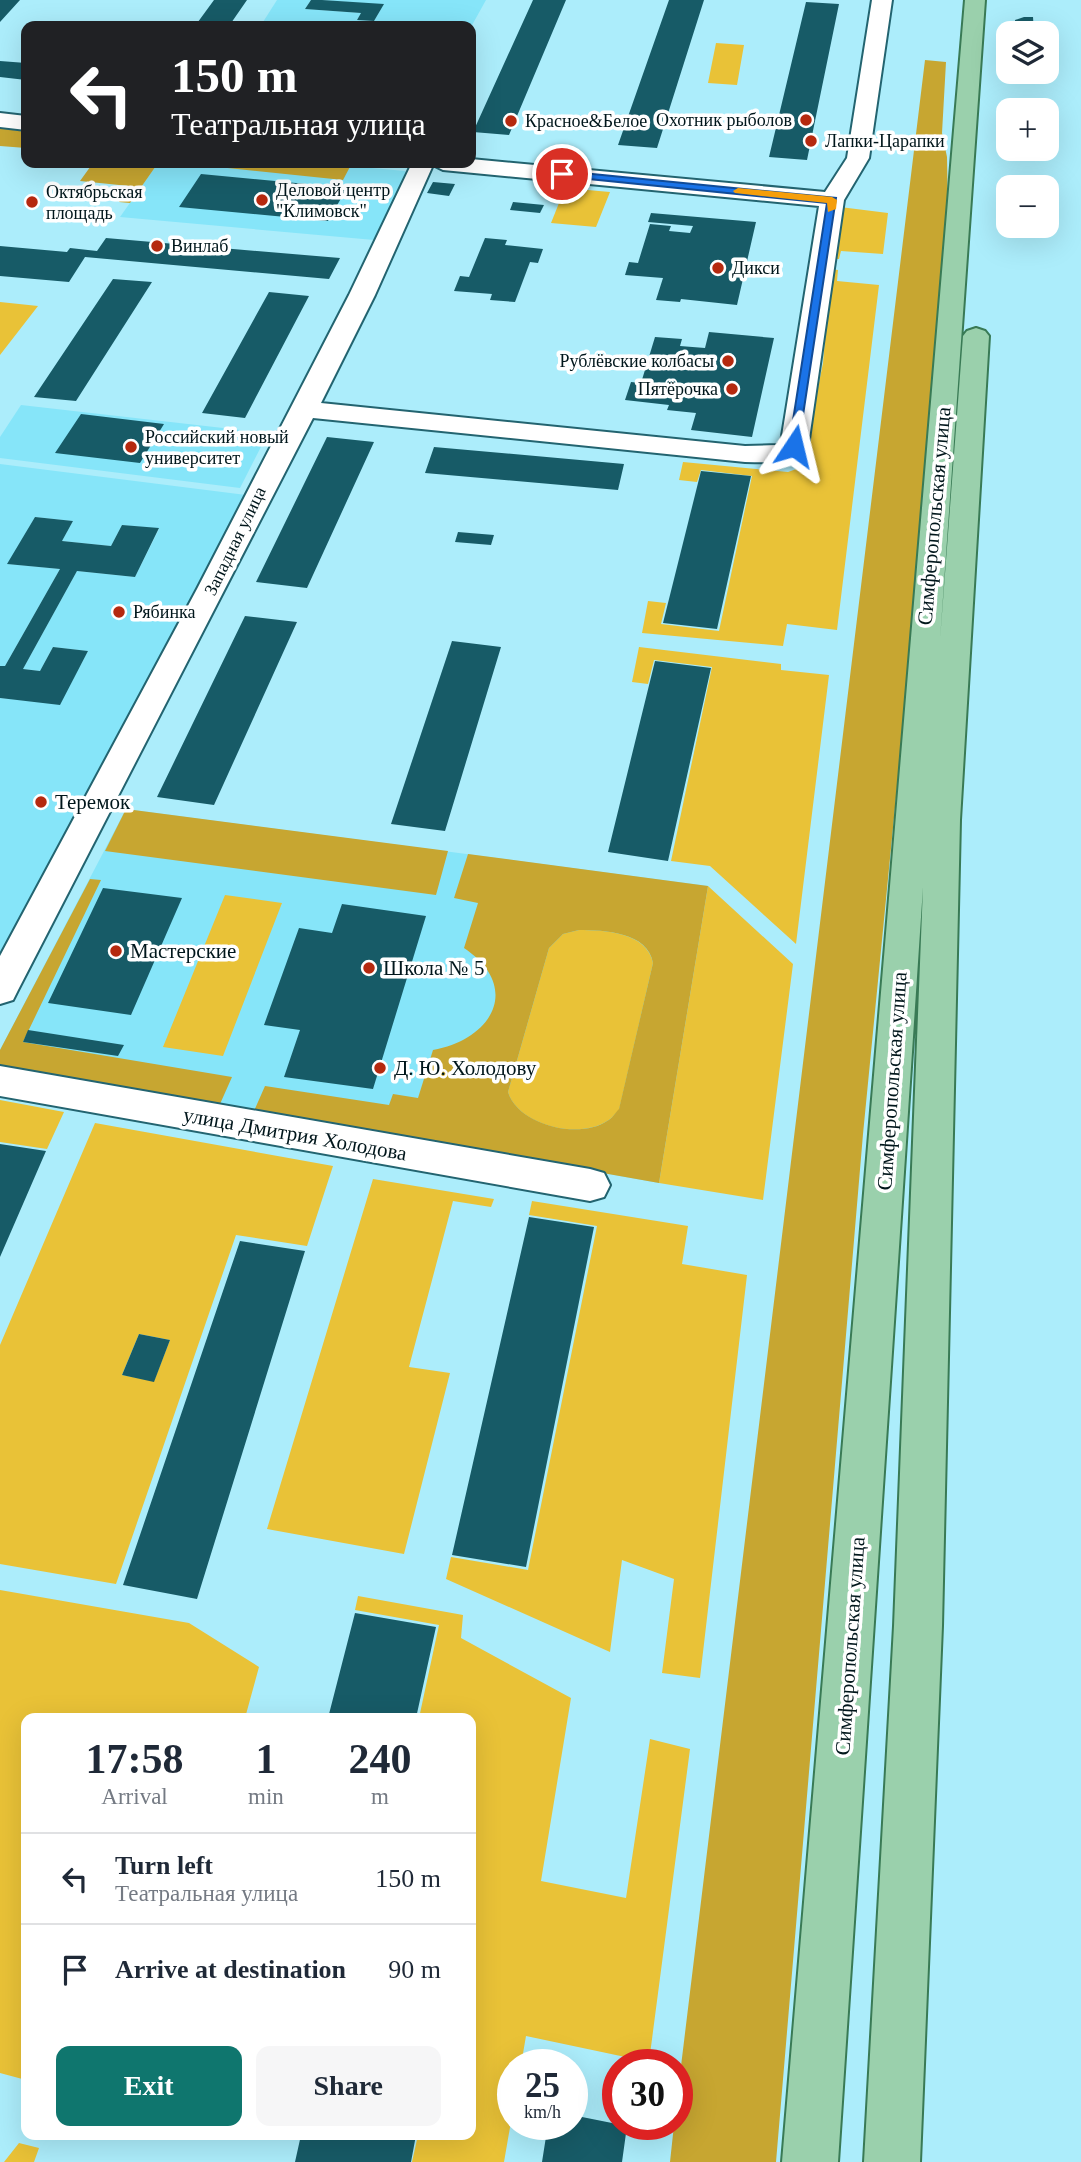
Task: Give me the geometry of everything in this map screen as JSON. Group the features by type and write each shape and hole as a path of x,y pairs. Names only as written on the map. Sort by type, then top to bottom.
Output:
{"main road":[{"name":"Симферопольская улица","path":"810,2162 975,0"},
{"path":"992,50 995,0"},
{"name":"Симферопольская улица","path":"892,2162 919,1612 943,820 985,184"}],"street":[{"path":"303,409 745,454 783,453 794,446 832,200 858,158 882,0"},
{"path":"0,120 21,122"},
{"path":"476,166 832,200"},
{"name":"Западная улица","path":"0,990 212,589 362,295 421,168"},
{"name":"улица Дмитрия Холодова","path":"0,1081 590,1185"}],"shaded area":[{"path":"277,0 311,0 305,9 361,13 357,20 374,21 264,21"},
{"path":"322,0 486,0 474,21 374,21 383,5"},
{"path":"716,43 744,45 737,85 708,83"},
{"path":"925,60 946,62 942,133 947,157 948,215 911,644 863,1134 776,2162 670,2162 672,2140 693,2140 693,2049 683,2049"},
{"path":"0,128 21,131 21,148 0,146"},
{"path":"89,168 154,168 130,203 119,202 129,186 80,181"},
{"path":"154,168 372,168 405,171 406,175 374,240 120,217"},
{"path":"228,168 349,168 343,180"},
{"path":"565,188 610,192 596,227 551,223"},
{"path":"840,207 888,213 883,254 841,251 839,259 833,259"},
{"path":"831,269 838,270 837,281 879,285 837,630 787,624 783,646 642,633 648,601 666,603 661,624 719,631 752,476 701,470 697,482 679,480 683,462 788,472 802,467 823,363"},
{"path":"0,302 38,306 0,355"},
{"name":"Российский новый университет","path":"21,405 268,433 240,488 0,458 0,437"},
{"name":"Рябинка","path":"0,464 246,495 0,960 0,698 60,704 88,651 53,647 40,671 23,669 77,571 135,577 159,529 122,525 111,546 62,541 73,521 35,517 8,564 60,569 5,666 0,666"},
{"path":"639,647 781,664 781,670 829,675 796,944 710,866 671,861 712,667 654,660 648,684 632,682"},
{"name":"Школа № 5","path":"126,809 708,886 659,1183 0,1065 0,1050"},
{"path":"126,809 448,851 436,895 105,851"},
{"path":"468,854 708,886 659,1183 254,1111 265,1086 389,1105 393,1094 418,1098 433,1050 454,1044 471,1035 484,1023 493,1009 495,995 492,979 482,963 464,948 478,903 454,898","holes":["589,930 612,932 634,939 643,945 653,963 619,1109 609,1120 595,1127 566,1129 536,1121 514,1104 508,1092 549,948 563,934"]},
{"path":"90,879 101,880 23,1042 232,1077 220,1104 0,1065 0,1050"},
{"path":"708,886 793,964 763,1200 659,1183"},
{"path":"225,895 282,903 223,1056 163,1047"},
{"path":"579,930 612,932 634,939 649,953 653,963 619,1110 609,1120 595,1127 566,1129 536,1121 514,1104 508,1092 549,948 563,934"},
{"path":"0,1100 64,1112 47,1149 0,1142"},
{"path":"95,1123 333,1166 307,1246 236,1235 116,1584 0,1564 0,1345","holes":["139,1334 170,1340 154,1381 122,1375"]},
{"path":"373,1179 494,1199 491,1207 453,1201 409,1367 450,1373 404,1554 267,1529"},
{"path":"532,1201 688,1226 682,1264 747,1275 700,1678 662,1673 674,1579 622,1560 610,1652 446,1579 451,1557 528,1570 597,1226 529,1215"},
{"path":"0,1590 189,1623 259,1667 246,1713 21,1713 21,2079 0,2073"},
{"path":"358,1596 463,1615 461,1638 571,1698 541,1881 626,1898 650,1739 690,1749 651,2049 602,2049 602,2052 526,2036 524,2049 497,2049 497,2140 508,2140 504,2162 412,2162 417,2140 476,2140 476,1713 420,1713 439,1625 355,1610"},
{"path":"19,2143 39,2148 34,2162 4,2162"}],"building":[{"path":"0,0 20,0 0,22"},
{"path":"214,0 247,0 232,21 199,21"},
{"path":"311,0 384,4 374,21 357,20 361,13 305,9"},
{"path":"533,0 566,0 509,135 476,132 476,125"},
{"path":"669,0 704,0 657,148 618,145"},
{"path":"806,2 839,4 807,160 769,157"},
{"path":"1033,17 1033,21 1015,21"},
{"path":"0,61 21,63 21,79 0,77"},
{"name":"Деловой центр \"Климовск\"","path":"201,174 347,188 328,221 179,207"},
{"path":"433,182 455,184 449,196 427,193"},
{"path":"513,202 544,205 540,213 510,210"},
{"path":"651,213 756,222 737,305 681,299 680,302 656,300 663,278 625,275 629,262 638,263 650,224 671,226 669,231 690,233 693,226 648,222"},
{"path":"106,238 340,258 329,279 85,257 69,282 0,276 0,246 67,252 70,248 97,251"},
{"path":"485,238 507,240 505,245 543,249 538,263 530,262 515,302 490,300 492,294 454,291 460,276 469,277"},
{"path":"113,279 152,282 76,401 34,397"},
{"path":"269,292 309,296 245,418 202,413"},
{"path":"709,332 774,338 752,437 691,430 696,413 667,410 669,405 625,400 631,382 641,383 655,337 682,339 680,346 705,348"},
{"path":"81,414 164,424 140,463 55,453"},
{"path":"327,437 374,442 307,588 256,582"},
{"path":"434,447 624,464 618,490 425,473"},
{"path":"701,471 751,476 717,629 663,623"},
{"path":"35,517 73,521 62,541 111,546 122,525 159,528 135,577 77,571 23,669 40,671 53,647 88,651 60,705 0,698 0,666 5,666 60,569 7,564"},
{"path":"458,532 494,535 491,545 455,542"},
{"path":"245,616 297,622 214,805 157,797"},
{"path":"452,641 501,647 445,831 391,824"},
{"path":"655,661 711,668 668,861 608,852"},
{"name":"Мастерские","path":"103,888 182,898 131,1015 48,1003"},
{"path":"342,904 426,916 373,1089 284,1077 300,1030 264,1025 299,928 332,933"},
{"path":"28,1030 124,1045 118,1056 23,1042"},
{"path":"0,1144 46,1151 0,1257"},
{"path":"529,1217 594,1227 526,1567 452,1555"},
{"path":"240,1241 305,1251 197,1599 123,1585"},
{"path":"139,1334 170,1340 154,1382 122,1375"},
{"path":"355,1613 436,1627 417,1713 329,1713"},
{"path":"588,2118 602,2121 602,2140 625,2140 622,2162 542,2162 545,2140 588,2140"},
{"path":"300,2140 415,2140 411,2162 295,2162"}],"slow traffic":[{"path":"738,191 832,200 831,209"}],"place":[{"name":"Охотник рыболов","path":"806,120"},
{"name":"Красное&Белое","path":"511,121"},
{"name":"Лапки-Царапки","path":"811,141"},
{"name":"Деловой центр \"Климовск\"","path":"262,200"},
{"name":"Октябрьская площадь","path":"32,202"},
{"name":"Винлаб","path":"157,246"},
{"name":"Дикси","path":"718,268"},
{"name":"Рублёвские колбасы","path":"728,361"},
{"name":"Пятёрочка","path":"732,389"},
{"name":"Российский новый университет","path":"131,447"},
{"name":"Рябинка","path":"119,612"},
{"name":"Теремок","path":"41,802"},
{"name":"Мастерские","path":"116,951"},
{"name":"Школа № 5","path":"369,968"},
{"name":"Д. Ю. Холодову","path":"380,1068"}],"route":[{"path":"562,174 832,200 815,325 794,446"}]}
